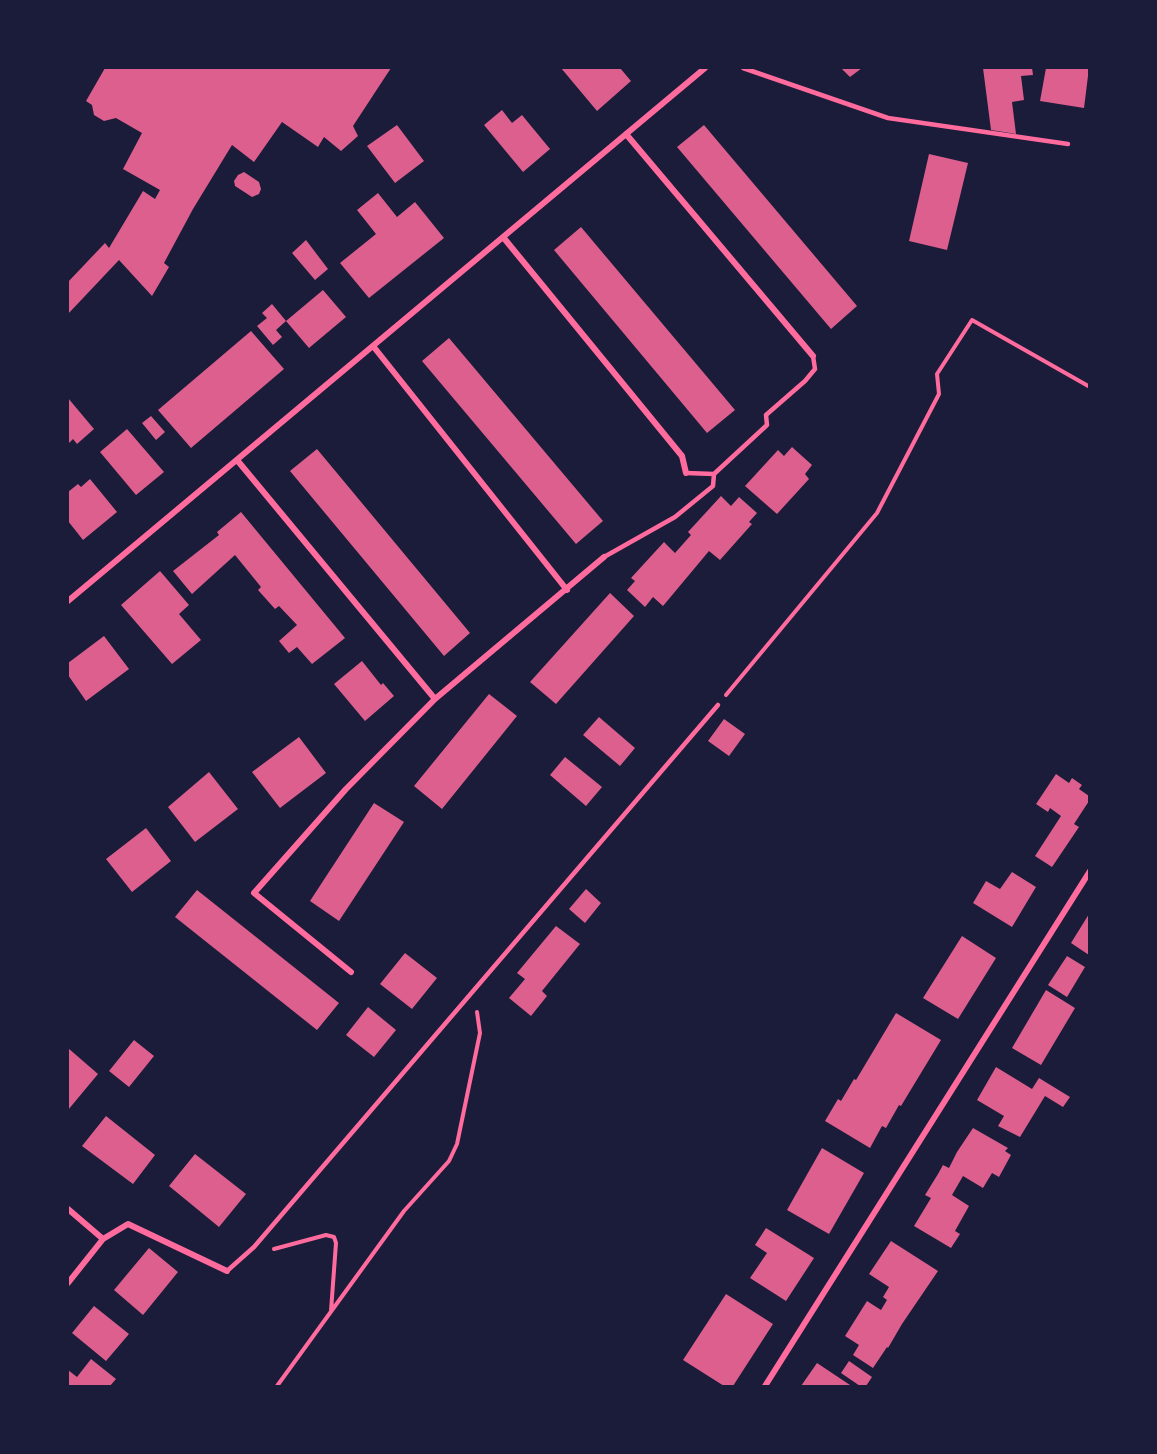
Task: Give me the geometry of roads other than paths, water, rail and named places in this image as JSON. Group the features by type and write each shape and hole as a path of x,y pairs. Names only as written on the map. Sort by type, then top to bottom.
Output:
{"street":[{"path":"68,601 705,68"},
{"path":"626,134 813,356"},
{"path":"503,237 682,456 686,473"},
{"path":"373,346 567,590"},
{"path":"237,460 435,699"},
{"path":"351,972 254,893 346,789 435,699 604,557"},
{"path":"765,1386 1089,871"},
{"path":"68,1209 103,1239"},
{"path":"68,1283 103,1239 128,1224 227,1271"}],"lane":[{"path":"743,68 888,117 1068,144"},
{"path":"604,557 675,517 713,486 714,474 767,425 766,415 815,369 813,356"},
{"path":"686,473 714,474"},
{"path":"227,1271 254,1247 717,705"}]}
